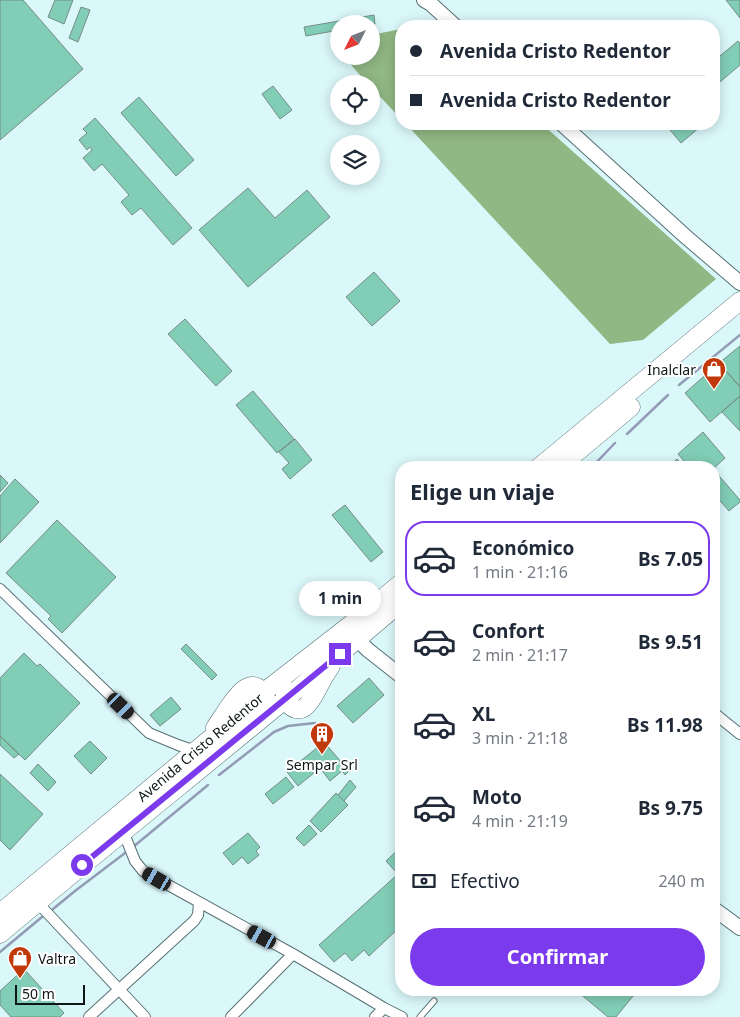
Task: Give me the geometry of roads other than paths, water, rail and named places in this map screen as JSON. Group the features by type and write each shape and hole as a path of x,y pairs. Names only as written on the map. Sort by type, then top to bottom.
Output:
{"highway":[{"path":"546,461 740,301"},
{"path":"566,461 740,316"},
{"name":"Avenida Cristo Redentor","path":"264,694 395,588"},
{"path":"364,614 346,635 291,683 285,692 284,700 293,708 299,710 305,708 311,702 326,674 340,654 395,607"},
{"path":"252,686 260,689 267,700 266,706 226,740 201,754 215,727 240,692 252,686"},
{"name":"Avenida Cristo Redentor","path":"0,914 201,754 284,700"},
{"name":"Avenida Cristo Redentor","path":"0,934 123,831 201,754"}],"street":[{"path":"424,0 448,20"},
{"path":"569,130 685,236 740,283"},
{"path":"0,589 149,733 201,754"},
{"path":"357,639 395,671"},
{"path":"720,718 740,734"},
{"path":"123,831 135,861 143,871 402,1017"},
{"path":"37,902 145,1017"},
{"path":"89,1017 194,921 198,915 199,903"},
{"path":"720,913 740,928"},
{"path":"231,1017 293,954"},
{"path":"375,1017 384,1008"}],"lane":[{"path":"420,1017 434,1001"}],"waterway":[{"path":"679,385 740,335"},
{"path":"627,434 668,395"},
{"path":"598,461 615,443"},
{"path":"219,775 274,732 288,726 315,723"},
{"path":"133,847 208,785"},
{"path":"53,909 125,853"},
{"path":"0,952 42,917"}],"place":[{"name":"Inalclar","path":"714,390"},
{"name":"Sempar Srl","path":"322,755"},
{"name":"Valtra","path":"20,979"}]}
